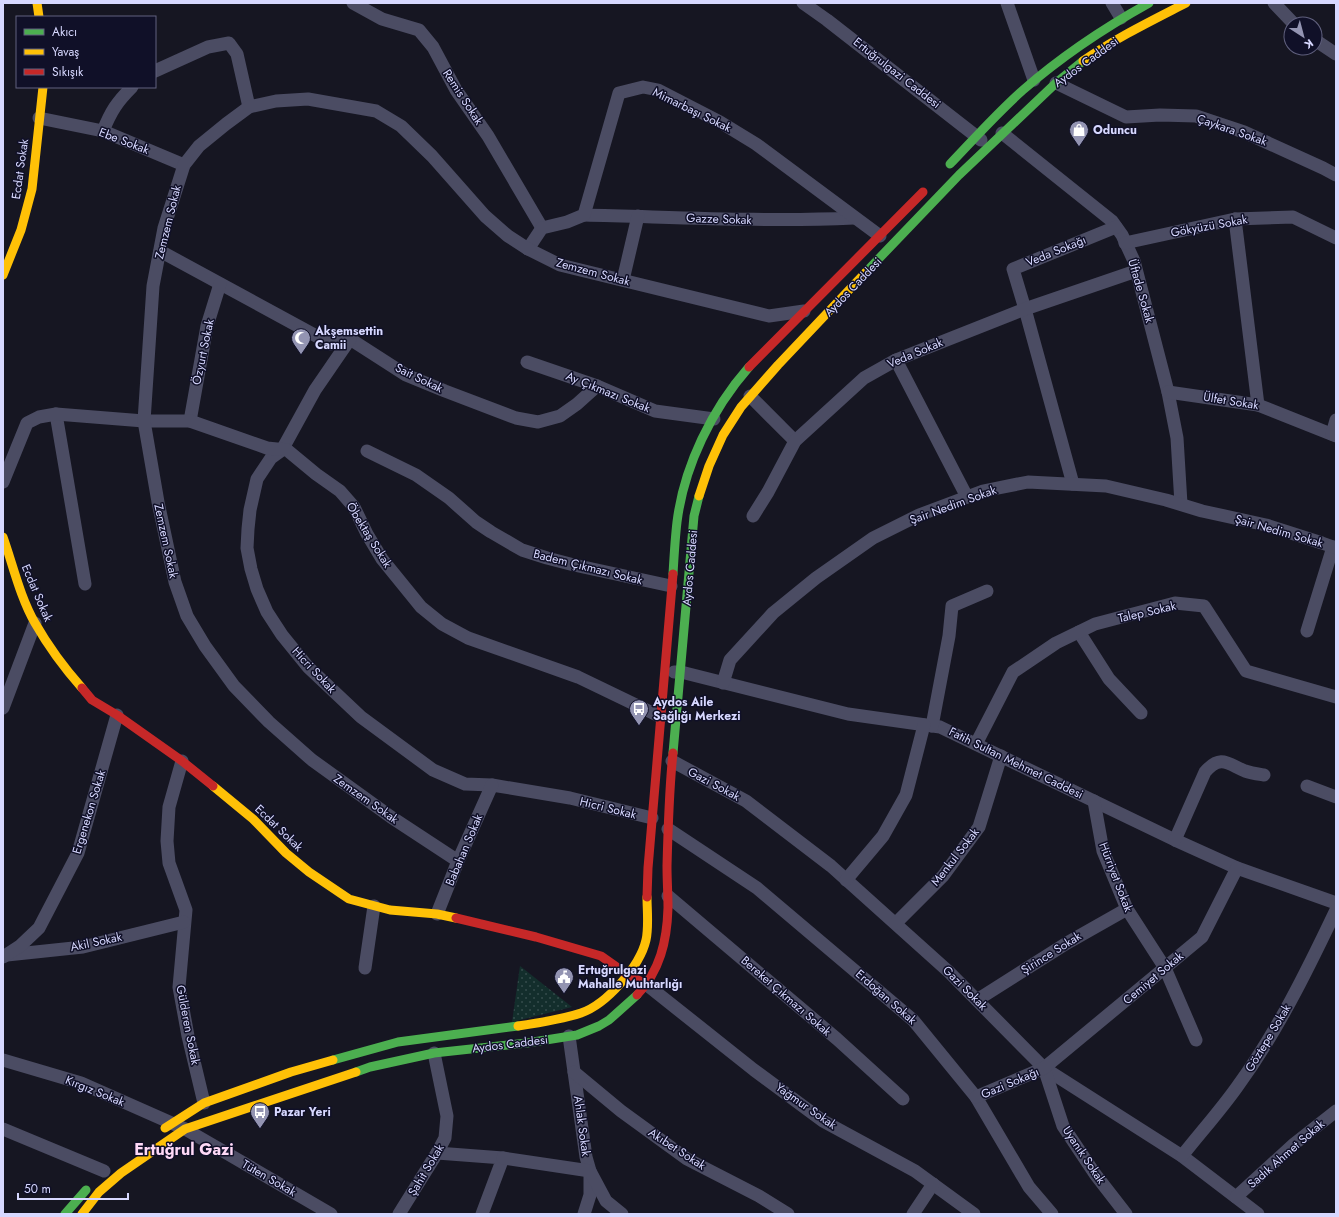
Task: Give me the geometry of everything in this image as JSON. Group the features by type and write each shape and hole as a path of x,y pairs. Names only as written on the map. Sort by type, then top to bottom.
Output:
{"main road":[{"path":"37,3 39,16"},
{"name":"Aydos Caddesi","path":"944,170 1034,80 1093,35 1149,3"},
{"name":"Aydos Caddesi","path":"82,1214 100,1192 121,1173 185,1129 370,1067 434,1053 527,1043 577,1035 609,1020 635,998 647,985 658,965 664,943 668,909 668,829 672,761 694,516 696,504 709,466 723,435 750,396 988,146 1056,83 1102,48 1186,3"},
{"name":"Ecdat Sokak","path":"3,275 21,230 32,189 43,88"},
{"name":"Aydos Caddesi","path":"159,1132 204,1102 291,1072 398,1042 533,1024 582,1013 602,1002 628,975 639,958 646,939 648,868 671,586 677,521 684,485 706,433 729,393 749,369 928,187"},
{"name":"Ecdat Sokak","path":"3,537 25,601 35,623 71,676 92,700 117,715 182,761 253,819 286,854 309,872 348,899 390,910 437,914 536,937 601,956 628,975 647,985"},
{"path":"65,1214 100,1175"}],"street":[{"name":"Remis Sokak","path":"353,3 382,19 419,30 433,47 456,90 488,136 542,228"},
{"name":"Ertuğrulgazi Caddesi","path":"803,3 827,20 988,146"},
{"path":"1007,3 1034,80"},
{"path":"1112,3 1121,18"},
{"path":"1274,3 1286,16"},
{"path":"156,71 208,47 229,43 237,54 249,107"},
{"path":"1323,45 1336,54"},
{"name":"Çaykara Sokak","path":"1056,83 1126,117 1160,115 1196,116 1237,130 1323,168 1336,176"},
{"name":"Mimarbaşı Sokak","path":"584,215 619,92 643,87 658,90 732,129 756,144 880,236"},
{"path":"103,131 108,117 116,103 131,88"},
{"name":"Zemzem Sokak","path":"458,861 391,817 312,760 269,722 234,686 204,646 187,616 175,582 158,502 144,421 153,286 164,228 184,165 199,146 249,107 276,101 308,98 376,111 401,126 432,156 485,216 508,236 528,250 560,266 769,316 806,310"},
{"name":"Ebe Sokak","path":"39,118 103,131 184,165"},
{"name":"Üftade Sokak","path":"1002,133 1112,221 1134,261 1168,392 1177,438 1181,504"},
{"path":"528,250 542,228 567,222 584,215"},
{"name":"Gazze Sokak","path":"584,215 732,220 854,218"},
{"path":"623,280 638,216"},
{"name":"Gökyüzü Sokak","path":"1125,243 1235,219 1293,217 1336,238"},
{"path":"1235,219 1258,405"},
{"name":"Veda Sokağı","path":"1025,308 1013,269 1116,227"},
{"path":"160,251 331,344 339,340 350,339"},
{"name":"Veda Sokak","path":"753,516 768,492 795,441 864,378 896,360 1025,308 1136,271"},
{"name":"Özyurt Sokak","path":"190,421 207,326 220,284"},
{"path":"1025,308 1073,484"},
{"name":"Sait Sokak","path":"350,339 406,375 516,418 538,422 560,416 577,404 597,386"},
{"name":"Hicri Sokak","path":"350,339 315,390 282,450 271,458 257,479 250,510 248,548 251,569 257,589 267,612 282,635 308,667 361,717 433,770 465,784 492,786 570,798 652,818"},
{"path":"896,360 966,497"},
{"name":"Ay Çıkmazı Sokak","path":"527,362 597,386 654,411 714,419"},
{"name":"Ülfet Sokak","path":"1168,392 1258,405 1334,435"},
{"path":"750,396 795,441"},
{"path":"56,414 85,584"},
{"name":"Öbektaş Sokak","path":"3,482 27,423 39,417 56,414 144,421 190,421 267,448 287,450 316,474 340,491 354,507 367,534 382,559 421,607 442,624 468,638 578,677 661,717"},
{"path":"1334,435 1336,420"},
{"name":"Badem Çıkmazı Sokak","path":"367,451 416,475 448,498 476,522 522,550 586,568 671,586"},
{"name":"Şair Nedim Sokak","path":"723,683 730,660 773,613 816,578 873,538 919,515 983,491 1028,482 1106,486 1166,500 1202,511 1266,525 1335,548"},
{"path":"1307,631 1335,548"},
{"path":"846,880 883,836 906,795 928,725 950,636 952,606 988,591"},
{"name":"Talep Sokak","path":"976,744 1013,672 1056,644 1095,624 1175,603 1204,606 1246,671 1336,697"},
{"path":"3,708 35,623"},
{"path":"1079,632 1109,679 1141,713"},
{"path":"665,671 681,672"},
{"name":"Fatih Sultan Mehmet Caddesi","path":"681,672 848,714 940,727 1175,840 1237,868 1336,903"},
{"name":"Ergenekon Sokak","path":"5,956 20,946 39,928 78,853 117,715"},
{"name":"Menkul Sokak","path":"896,923 943,876 979,827 1001,756"},
{"name":"Gülderen Sokak","path":"182,761 169,807 167,841 169,863 186,910 179,987 188,1036 204,1102"},
{"name":"Gazi Sokak","path":"672,761 746,801 831,866 949,972 1044,1068 1182,1156 1258,1214"},
{"path":"1175,840 1205,772 1210,766 1219,761 1223,761 1264,776"},
{"name":"Babahan Sokak","path":"437,914 458,861 492,786"},
{"path":"1307,786 1336,798"},
{"name":"Hürriyet Sokak","path":"1094,801 1103,851 1127,909 1165,968 1196,1040"},
{"name":"Erdoğan Sokak","path":"668,829 757,888 914,1020 976,1097 1029,1188 1052,1214"},
{"name":"Cemiyet Sokak","path":"1044,1068 1202,938 1237,868"},
{"name":"Bereket Çıkmazı Sokak","path":"668,896 836,1039 903,1099"},
{"path":"365,968 374,906"},
{"name":"Şirince Sokak","path":"977,1000 1067,943 1127,909"},
{"name":"Göztepe Sokak","path":"1182,1156 1237,1088 1255,1061 1301,983 1336,910"},
{"name":"Akil Sokak","path":"5,956 82,947 184,922"},
{"name":"Yağmur Sokak","path":"647,985 754,1070 824,1121 915,1171 974,1214"},
{"name":"Ahlak Sokak","path":"569,1036 590,1172 590,1196 584,1214"},
{"name":"Şahit Sokak","path":"398,1214 437,1154 445,1138 447,1116 434,1053"},
{"name":"Kırgız Sokak","path":"3,1060 81,1083 185,1129"},
{"name":"Gazi Sokağı","path":"976,1097 1044,1068"},
{"name":"Uyanık Sokak","path":"1044,1068 1063,1126 1095,1174 1126,1214"},
{"name":"Akıbet Sokak","path":"574,1072 621,1111 687,1159 759,1196 788,1214"},
{"name":"Sadık Ahmet Sokak","path":"1236,1197 1294,1144 1336,1111"},
{"path":"3,1129 100,1175"},
{"name":"Tüten Sokak","path":"185,1129 331,1214"},
{"path":"437,1154 503,1158 590,1172 606,1201 622,1214"},
{"path":"482,1214 503,1158"},
{"path":"914,1214 932,1184"}],"green space":[{"path":"520,966 572,1007 512,1022"}],"traffic: fast":[{"path":"950,164 1023,90 1084,43 1149,3"},
{"path":"866,272 959,175 1056,83 1083,61"},
{"path":"673,574 676,528 686,480 693,459 723,401 749,367"},
{"path":"673,753 694,516 699,496"},
{"path":"356,1072 370,1067 434,1053 527,1043 577,1035 609,1020 637,995"},
{"path":"333,1060 398,1042 518,1026"},
{"path":"65,1214 86,1190"}],"traffic: slow":[{"path":"37,3 39,16"},
{"path":"1083,61 1121,37 1186,3"},
{"path":"3,275 21,230 32,189 43,88"},
{"path":"699,496 709,466 723,435 741,407 778,365 866,272"},
{"path":"3,537 21,592 30,613 51,648 82,688"},
{"path":"213,786 253,819 286,853 309,872 349,899 390,910 437,914 456,918"},
{"path":"518,1026 558,1019 581,1013 591,1008 611,993 630,972 643,950 646,940 648,918 647,897"},
{"path":"165,1128 204,1103 291,1072 333,1060"},
{"path":"82,1214 99,1192 121,1173 185,1129 356,1072"}],"traffic: jam":[{"path":"749,367 923,192"},
{"path":"647,897 648,868 673,574"},
{"path":"82,688 92,700 117,715 182,761 213,786"},
{"path":"637,995 645,986 657,966 666,932 668,908 668,823 673,753"},
{"path":"456,918 536,937 601,956 628,975 642,982"}],"place":[{"name":"Oduncu","path":"1079,147"},
{"name":"Akşemsettin Camii","path":"301,355"},
{"name":"Aydos Aile Sağlığı Merkezi","path":"639,726"},
{"name":"Ertuğrulgazi Mahalle Muhtarlığı","path":"564,994"},
{"name":"Pazar Yeri","path":"260,1129"}],"district":[{"name":"Ertuğrul Gazi","path":"184,1149"}]}
